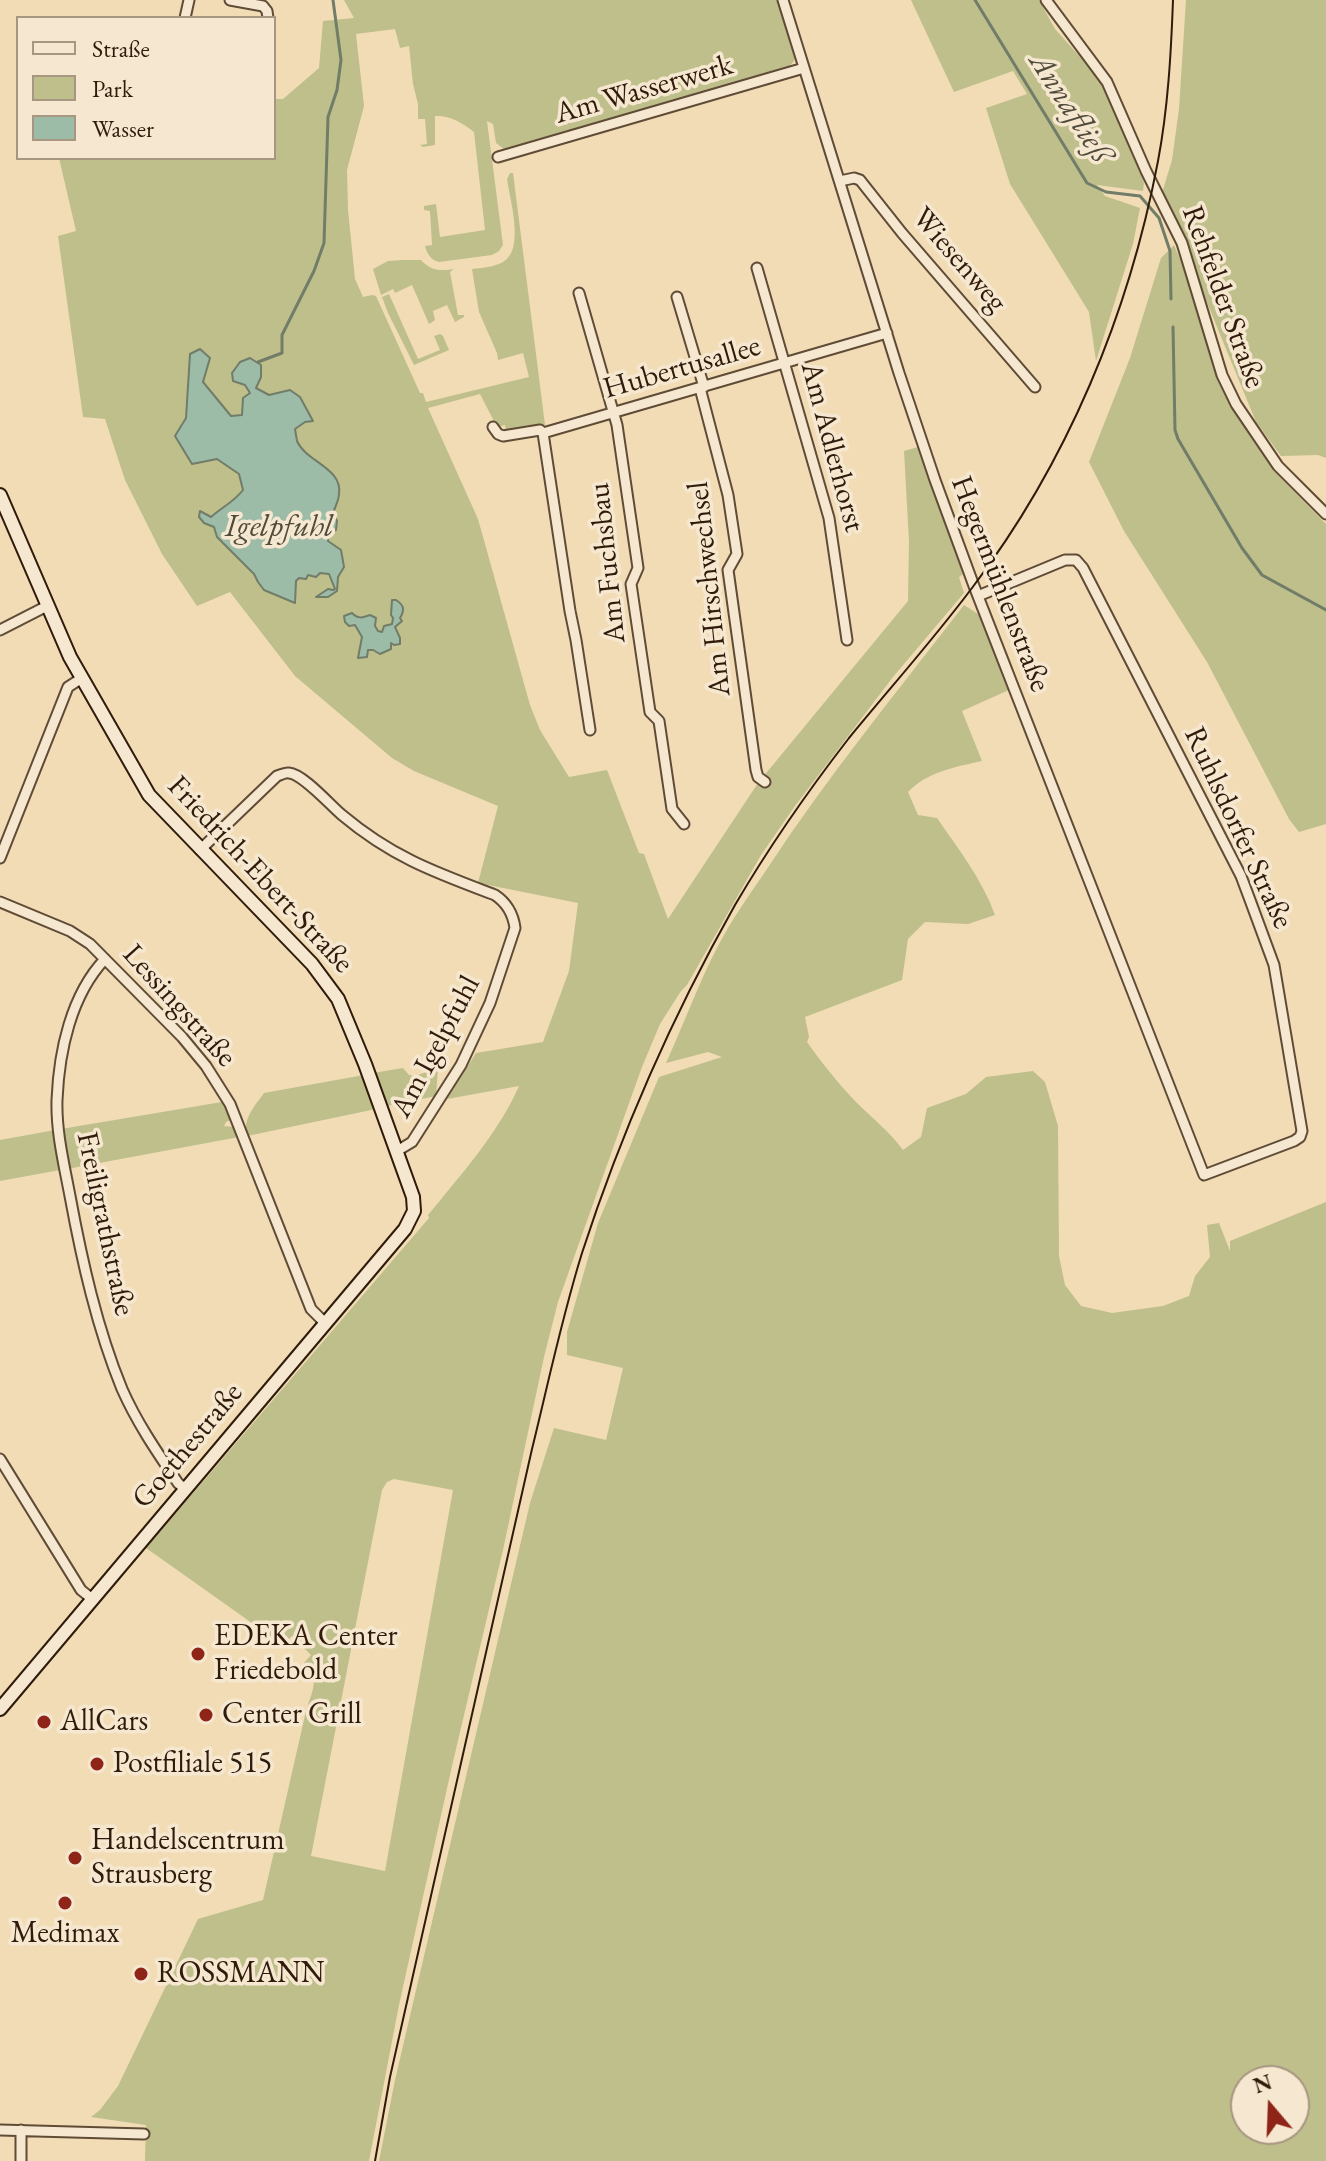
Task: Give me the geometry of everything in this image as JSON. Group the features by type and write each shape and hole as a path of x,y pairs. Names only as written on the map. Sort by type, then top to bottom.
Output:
{"street":[{"path":"230,0 263,6 268,16"},
{"name":"Hegermühlenstraße","path":"783,0 935,480 1204,1175"},
{"name":"Rehfelder Straße","path":"1046,0 1107,82 1182,243 1231,396 1278,466 1326,514"},
{"name":"Am Wasserwerk","path":"498,157 804,68"},
{"name":"Wiesenweg","path":"840,181 860,180 1035,387"},
{"name":"Am Adlerhorst","path":"757,268 829,518 847,640"},
{"name":"Am Fuchsbau","path":"579,293 617,425 638,568 631,584 650,712 659,721 672,809 684,824"},
{"name":"Am Hirschwechsel","path":"677,297 728,495 737,554 728,570 756,770 758,777 765,782"},
{"name":"Hubertusallee","path":"493,427 503,436 540,430 543,433 887,333"},
{"path":"543,433 590,730"},
{"name":"Friedrich-Ebert-Straße","path":"0,495 70,657 149,795 330,986 344,1012 397,1151 413,1197 413,1215"},
{"name":"Ruhlsdorfer Straße","path":"978,596 1065,560 1076,560 1083,568 1245,888 1274,965 1302,1131 1294,1141 1204,1175"},
{"path":"0,630 47,606"},
{"path":"0,858 68,687 82,678"},
{"name":"Am Igelpfuhl","path":"200,850 277,776 288,772 299,776 351,823 384,846 416,865 495,895 505,902 514,918 515,928 490,1003 454,1078 412,1142 397,1151"},
{"name":"Lessingstraße","path":"0,902 70,931 90,944 182,1037 217,1082 230,1104 311,1309 326,1324"},
{"name":"Freiligrathstraße","path":"105,959 88,980 75,1006 64,1045 57,1101 61,1149 79,1246 115,1371 143,1432 185,1489"},
{"name":"Goethestraße","path":"0,1709 326,1324 405,1229 413,1215"},
{"path":"0,1459 81,1590 91,1598"},
{"path":"0,2130 144,2134"},
{"path":"21,2130 21,2161"}],"green space":[{"path":"344,0 777,0 795,57 788,68 504,149 496,143 493,124 487,121 503,245 492,255 439,262 430,256 425,246 432,245 430,211 424,210 424,206 436,204 440,237 485,230 474,132 456,120 435,116 435,145 420,145 427,144 425,119 418,119 409,46 400,48 395,29 356,34 364,106 347,170 355,279 363,297 376,296 426,402 529,377 523,353 498,360 479,312 472,269 496,265 510,256 515,236 507,179 513,173 545,425 506,431 505,425 497,427 480,394 428,408 478,519 530,705 540,730 569,777 607,770 639,853 644,854 668,919 758,783 908,601 909,541 904,451 918,447 963,574 959,577 964,593 893,677 761,855 687,985 660,1024 642,1067 558,1302 544,1357 399,2005 369,2161 145,2161 146,2125 91,2117 118,2086 198,1919 263,1900 314,1679 304,1663 311,1655 292,1636 283,1645 146,1548 429,1218 428,1215 490,1137 519,1086 447,1099 476,1053 543,1042 569,971 578,903 478,883 498,806 414,771 392,758 295,676 230,592 197,606 162,554 125,480 105,419 83,417 58,236 76,231 59,160 276,160 276,99 283,99 319,68 323,21 354,18","holes":["209,358 203,382 231,416 242,416 250,393 245,385 250,358 261,365 261,377 255,388 269,395 290,390 312,420 295,429 297,443 328,469 339,496 333,513 337,521 336,530 327,535 338,577 337,591 317,597 328,589 335,589 329,574 316,574 296,581 294,603 282,598 262,585 255,574 217,537 211,518 243,491 239,474 217,459 206,462 175,436 186,418","356,617 382,632 384,627 392,625 393,617 399,622 395,627 400,637 380,654 369,651 358,658 362,637 355,625 349,626 345,622","394,1479 453,1490 385,1871 311,1856 382,1490 387,1482"]},
{"path":"911,0 1039,0 1055,29 1102,81 1144,183 1143,191 1097,185 1105,196 1140,208 1133,244 1096,361 1089,312 1010,184 986,108 1027,94 1013,71 954,92"},
{"path":"1186,0 1326,0 1326,458 1318,455 1281,456 1256,422 1162,193 1172,160 1179,109"},
{"path":"1174,245 1191,285 1223,391 1273,470 1326,524 1326,824 1299,832 1289,819 1207,662 1124,531 1089,462 1130,358 1161,258"},
{"path":"421,260 436,269 454,269 450,272 458,315 464,317 455,322 447,305 433,311 435,320 429,324 412,285 381,295 373,269 388,261"},
{"path":"389,294 418,359 440,350 434,336 440,334 449,350 414,365 382,297"},
{"path":"964,605 978,614 1009,690 962,711 982,761 933,775 908,792 918,815 937,818 962,853 995,915 968,924 925,922 908,939 902,980 805,1017 807,1042 842,1087 903,1150 921,1137 927,1108 966,1094 986,1077 1033,1071 1045,1082 1058,1126 1059,1256 1065,1285 1081,1306 1112,1313 1163,1306 1189,1296 1195,1276 1210,1257 1207,1225 1219,1223 1230,1251 1230,1241 1326,1202 1326,2161 379,2161 395,2080 530,1503 554,1428 606,1440 623,1368 567,1355 567,1332 598,1223 659,1077 722,1057 708,1052 666,1063 729,926 863,735"},
{"path":"403,1068 409,1075 415,1076 438,1068 436,1096 387,1106 373,1073"},
{"path":"364,1075 376,1109 247,1136 248,1118 264,1093"},
{"path":"222,1102 233,1119 224,1126 235,1127 239,1137 67,1169 61,1129"},
{"path":"55,1130 60,1170 0,1181 0,1140"}],"water":[{"name":"Igelpfuhl","path":"200,349 210,358 203,382 231,416 242,415 243,398 250,393 245,385 233,381 232,373 240,362 250,358 261,365 261,377 256,388 269,395 290,390 300,397 313,421 295,429 297,441 330,471 339,485 333,513 337,521 336,530 328,535 328,541 341,550 344,567 338,577 337,591 328,597 316,597 328,589 335,589 329,574 320,573 316,577 308,575 306,579 296,581 295,603 264,590 254,574 217,537 214,527 199,517 200,511 211,517 243,490 239,474 217,459 192,464 175,436 186,418 190,354"},
{"path":"392,600 399,602 403,608 402,621 395,627 400,644 391,643 391,649 380,654 368,650 367,657 358,658 362,637 355,625 349,626 345,622 344,616 352,613 360,617 370,615 376,618 375,626 382,632 384,626 392,624"}],"waterway":[{"path":"258,362 282,353 282,335 314,271 324,243 328,117 337,90 341,60 333,0"},
{"name":"Annafließ","path":"975,0 1087,183 1106,192 1140,196 1159,218 1170,251 1171,299"},
{"name":"Annafließ","path":"1173,327 1175,430 1178,439 1242,548 1262,575 1326,610"}],"tram line":[{"path":"375,2161 390,2077 532,1449 568,1301 597,1208 631,1119 670,1032 748,883 849,738 972,588 1006,540 1065,438 1111,330 1146,218 1164,121 1173,0"}],"place":[{"name":"EDEKA Center Friedebold","path":"198,1654"},
{"name":"Center Grill","path":"206,1715"},
{"name":"AllCars","path":"44,1722"},
{"name":"Postfiliale 515","path":"97,1764"},
{"name":"Handelscentrum Strausberg","path":"75,1858"},
{"name":"Medimax","path":"65,1903"},
{"name":"ROSSMANN","path":"141,1974"}]}
